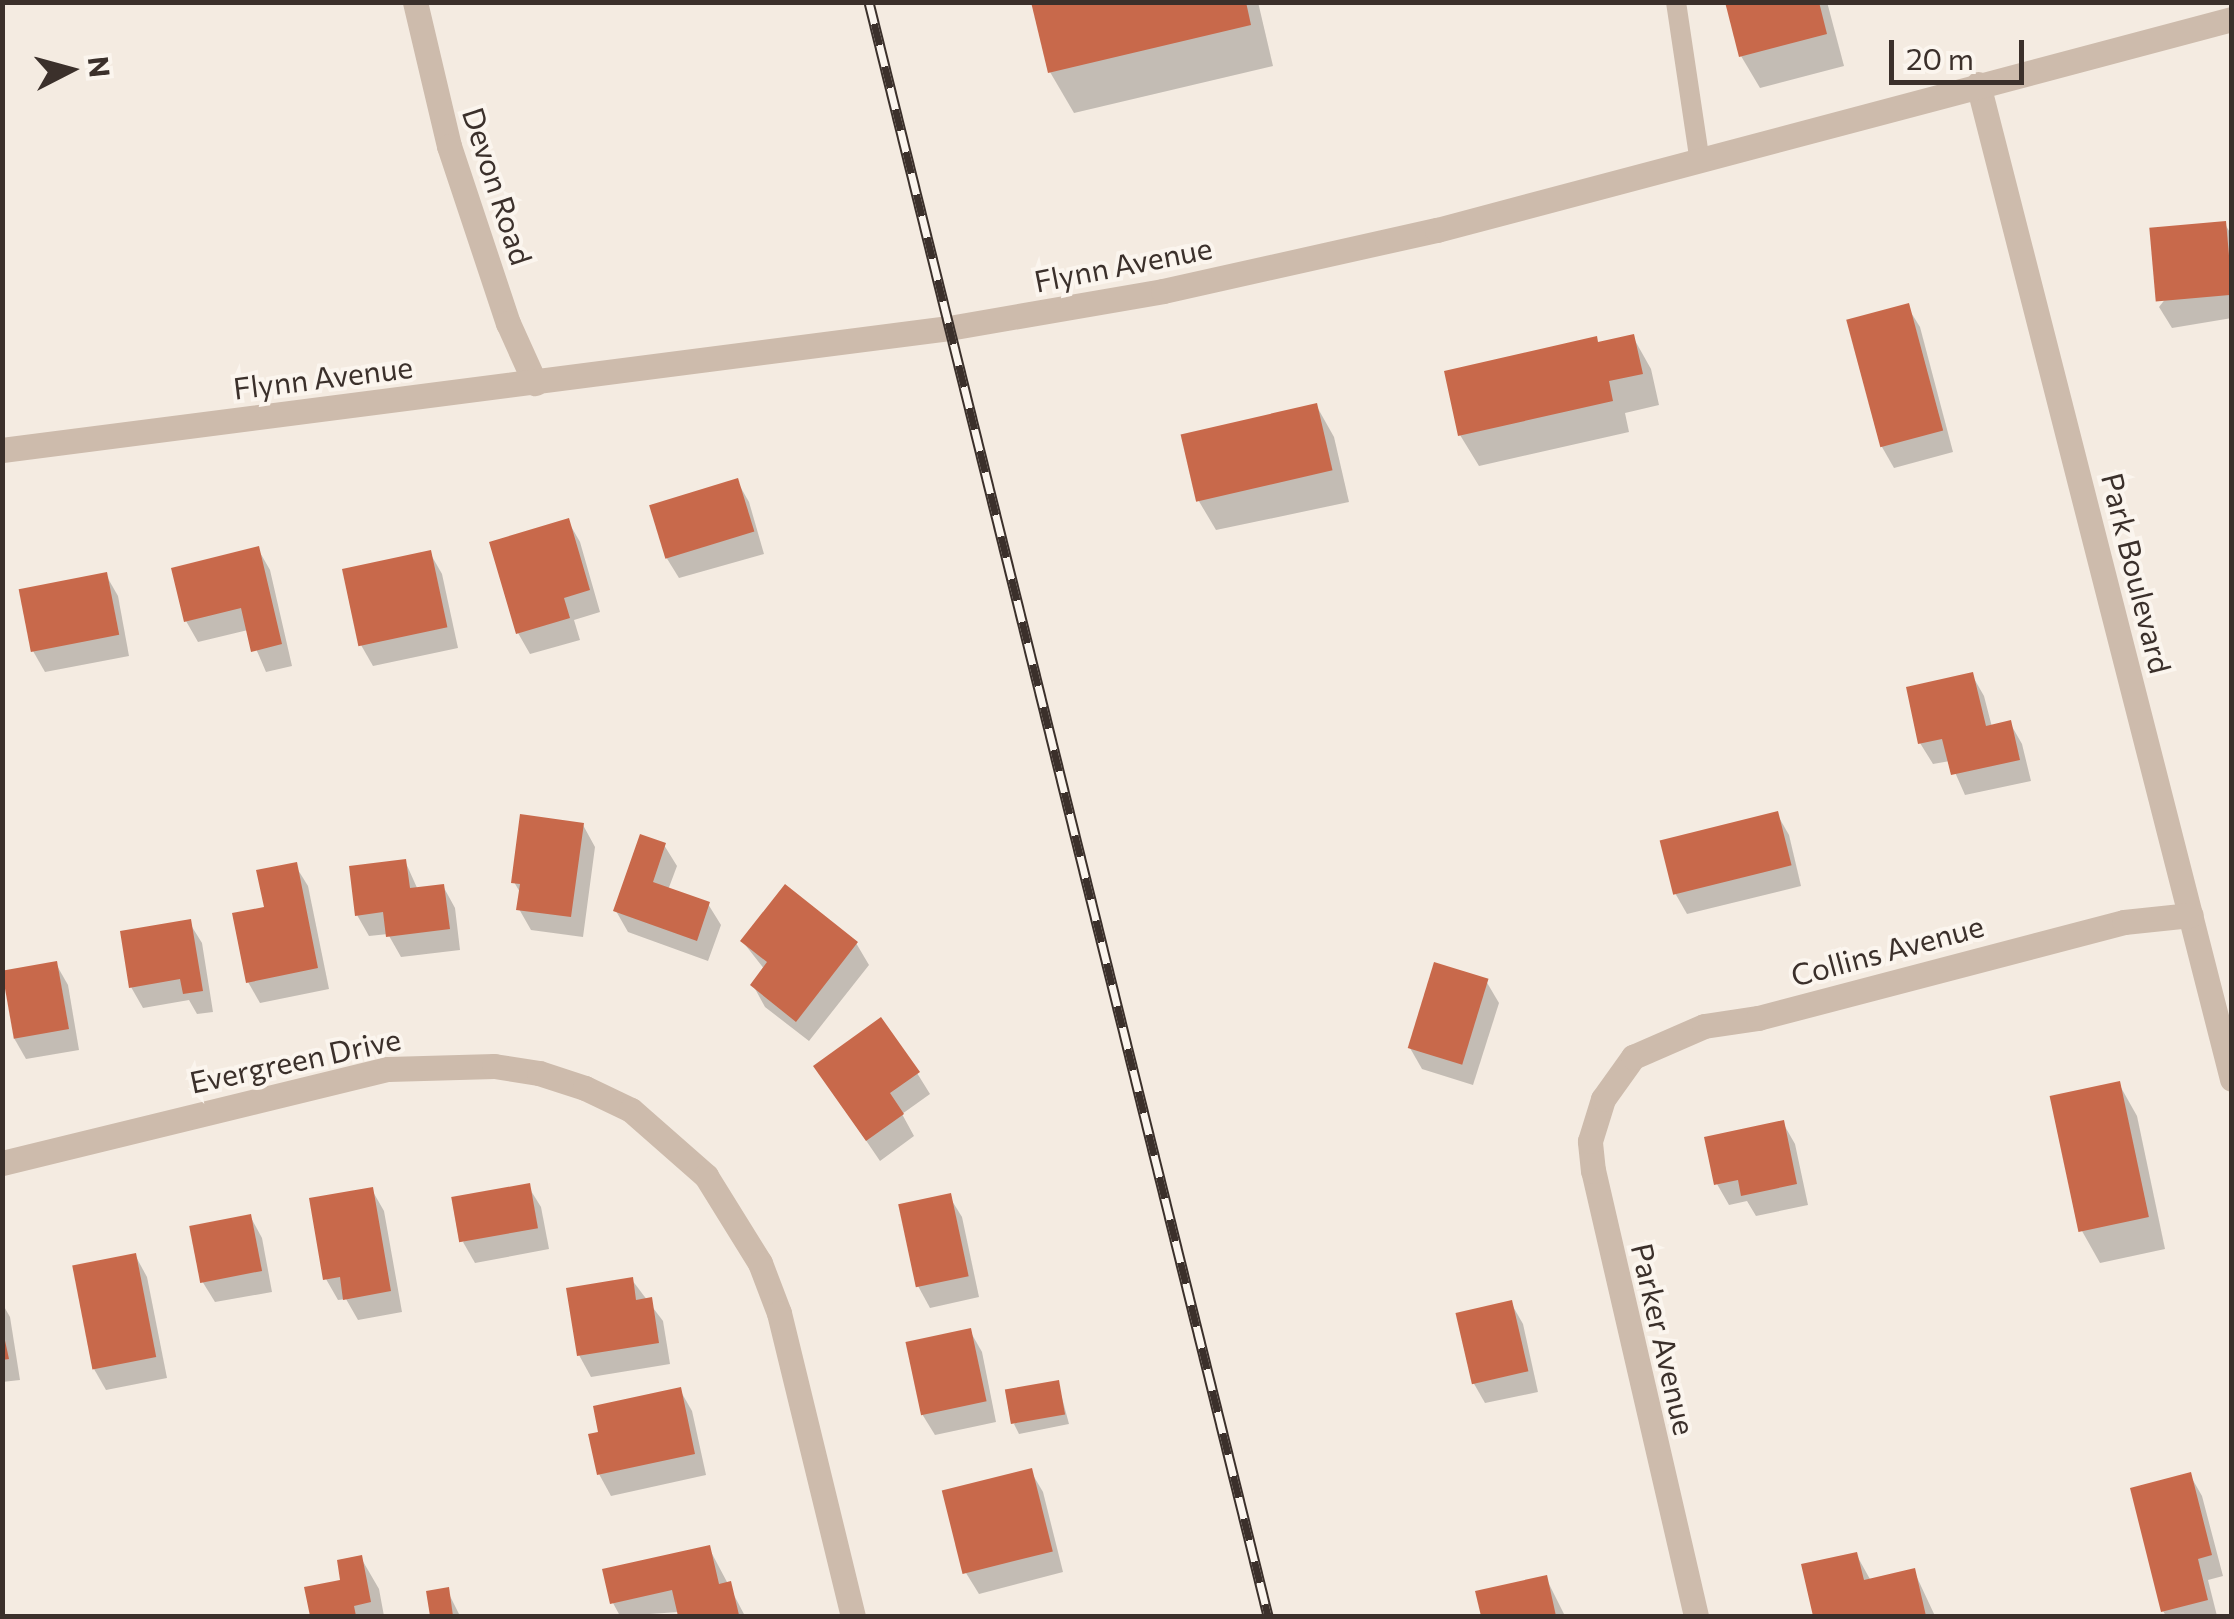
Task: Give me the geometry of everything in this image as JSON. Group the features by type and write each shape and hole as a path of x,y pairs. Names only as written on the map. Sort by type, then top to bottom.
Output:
{"street":[{"name":"Devon Road","path":"415,2 449,146 508,323 535,384"},
{"name":"Flynn Avenue","path":"2,450 949,328 1163,290 1365,248 2232,18"},
{"name":"Park Boulevard","path":"1978,84 2232,1079"},
{"name":"Collins Avenue","path":"1618,1082 1632,1058 1704,1026 1758,1018 2124,922 2191,915"},
{"name":"Evergreen Drive","path":"2,1163 102,1142 262,1096 388,1069 494,1066 539,1073 585,1088 631,1110 706,1176 760,1263 779,1313 853,1616"},
{"name":"Parker Avenue","path":"1618,1082 1603,1099 1595,1118 1590,1141 1593,1171 1696,1616"}],"lane":[{"path":"1676,2 1700,162"}],"building":[{"path":"1031,2 1246,2 1251,25 1048,73"},
{"path":"1725,2 1819,2 1827,34 1739,57"},
{"path":"2226,221 2232,295 2156,301 2149,228"},
{"path":"1909,303 1943,431 1880,447 1846,320"},
{"path":"1634,334 1643,374 1609,381 1613,401 1458,436 1444,371 1597,336 1598,342"},
{"path":"1317,403 1333,470 1196,502 1181,434"},
{"path":"738,478 754,532 665,559 649,505"},
{"path":"569,518 590,590 564,598 570,618 516,634 489,542"},
{"path":"259,546 282,644 251,652 241,608 184,622 171,568"},
{"path":"431,550 447,627 358,646 342,569"},
{"path":"107,572 119,635 31,652 19,589"},
{"path":"1973,672 1986,726 2011,720 2020,760 1951,775 1942,739 1918,744 1906,687"},
{"path":"1778,811 1792,865 1673,895 1660,841"},
{"path":"520,814 584,823 571,917 516,910 520,884 511,883"},
{"path":"640,834 666,843 653,882 710,902 697,941 613,911"},
{"path":"406,859 410,888 444,884 450,929 386,937 383,912 355,916 349,866"},
{"path":"297,862 318,968 246,983 232,913 264,907 256,870"},
{"path":"785,884 858,942 796,1022 750,985 767,962 740,941"},
{"path":"191,919 203,991 183,994 180,979 129,988 120,931"},
{"path":"57,961 69,1029 14,1039 2,971"},
{"path":"1434,962 1489,979 1462,1065 1408,1048"},
{"path":"881,1017 920,1072 890,1093 904,1114 866,1141 813,1066"},
{"path":"2120,1081 2149,1217 2078,1232 2050,1096"},
{"path":"1784,1120 1797,1184 1741,1196 1738,1180 1714,1185 1704,1137"},
{"path":"530,1183 538,1228 459,1242 451,1197"},
{"path":"373,1187 391,1291 343,1300 340,1277 323,1280 309,1198"},
{"path":"951,1193 969,1276 916,1287 898,1204"},
{"path":"251,1214 262,1271 200,1283 189,1226"},
{"path":"136,1253 156,1357 92,1369 72,1265"},
{"path":"633,1277 636,1300 652,1297 659,1343 577,1356 566,1288"},
{"path":"1512,1300 1528,1371 1472,1384 1455,1313"},
{"path":"2,1327 9,1359 2,1360"},
{"path":"971,1328 987,1401 921,1415 905,1342"},
{"path":"1059,1380 1065,1414 1011,1424 1005,1390"},
{"path":"681,1387 695,1454 597,1475 588,1434 598,1432 593,1406"},
{"path":"1032,1468 1053,1551 963,1574 942,1490"},
{"path":"2191,1472 2212,1555 2198,1559 2208,1600 2161,1612 2130,1488"},
{"path":"710,1545 719,1584 731,1581 739,1615 678,1616 672,1590 610,1604 602,1569"},
{"path":"1857,1552 1864,1580 1915,1568 1926,1616 1813,1616 1801,1564"},
{"path":"362,1555 371,1602 354,1606 356,1616 310,1616 304,1587 340,1580 337,1560"},
{"path":"1547,1575 1556,1616 1481,1616 1475,1591"},
{"path":"449,1587 453,1616 430,1616 426,1591"}],"railway":[{"path":"869,2 1268,1616"}]}
